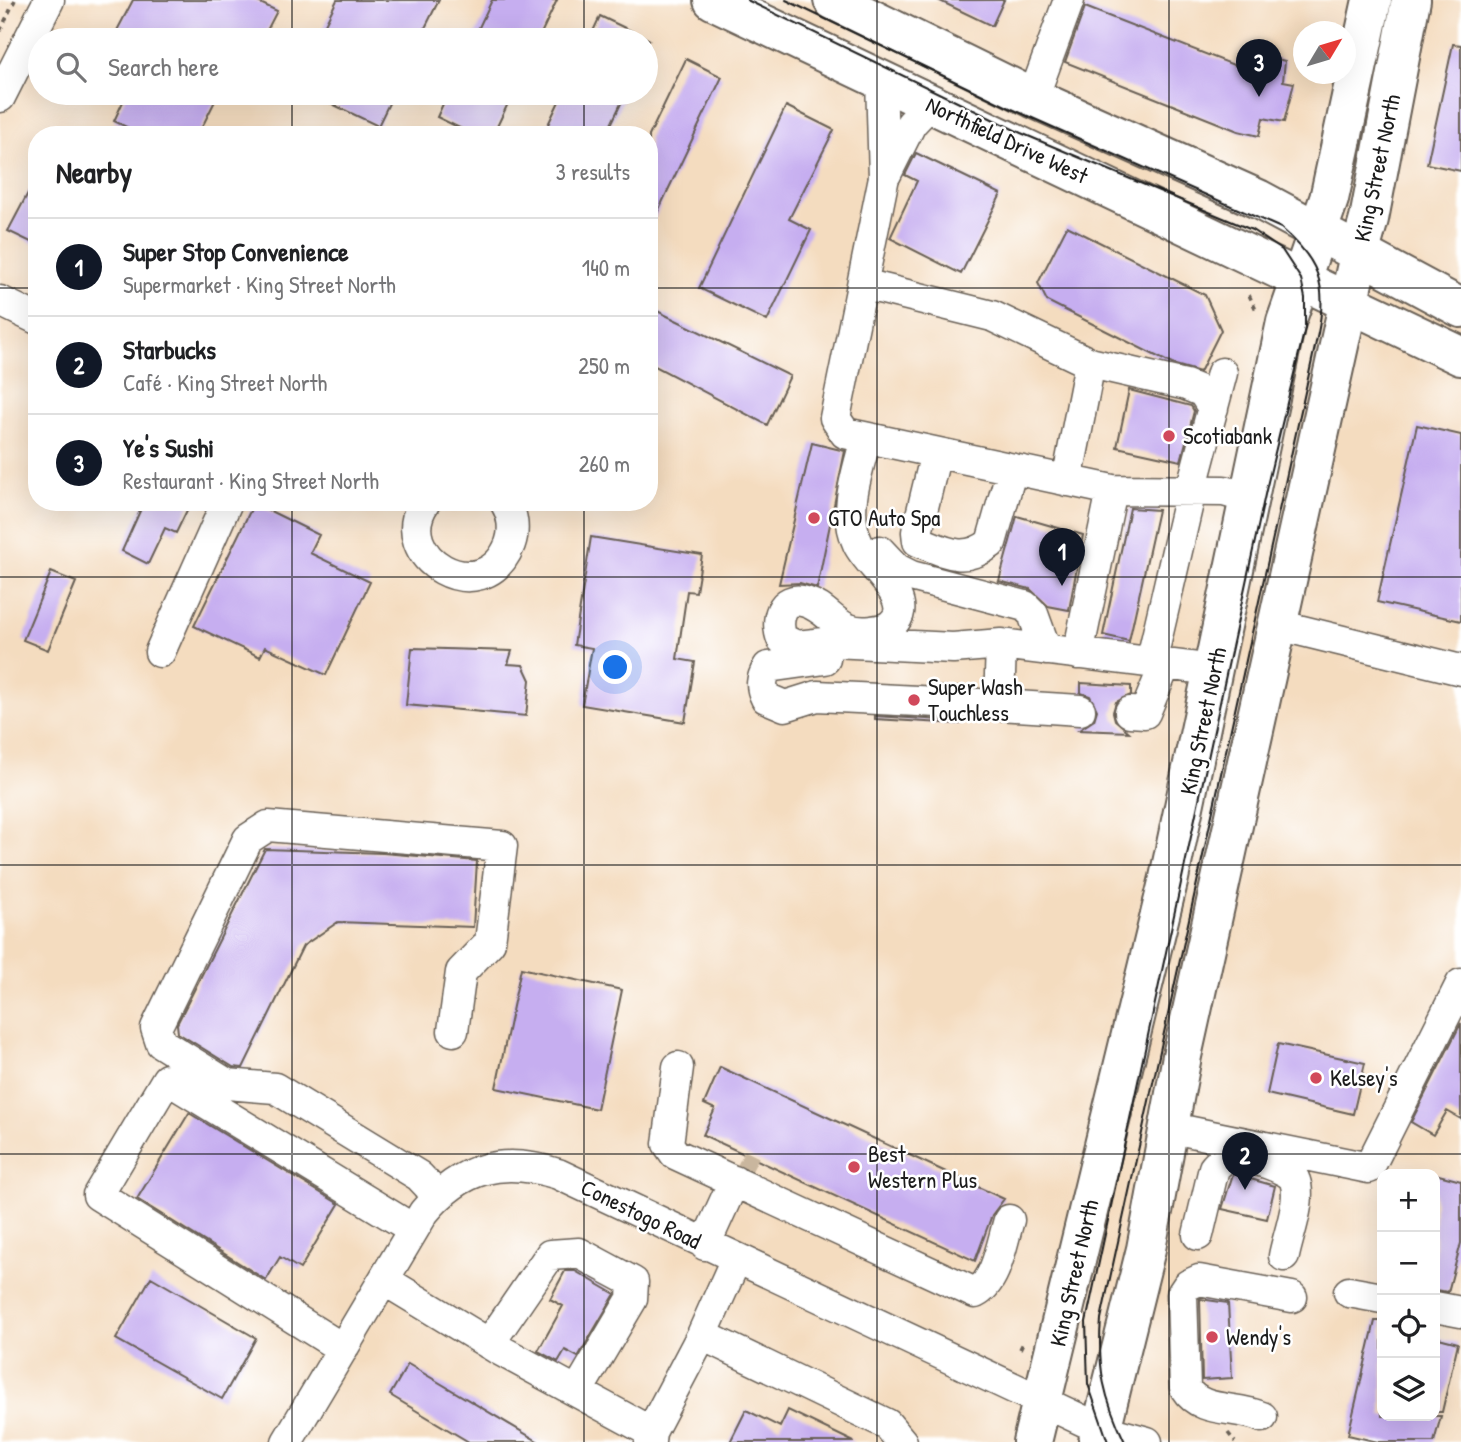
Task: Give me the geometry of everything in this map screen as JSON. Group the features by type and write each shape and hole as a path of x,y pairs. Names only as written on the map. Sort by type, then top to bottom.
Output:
{"main road":[{"name":"Northfield Drive West","path":"713,0 1461,356"},
{"path":"833,0 1033,98 1318,229 1359,255 1461,308"},
{"name":"King Street North","path":"1032,1442 1169,878 1286,321 1329,199 1372,0"},
{"name":"King Street North","path":"1105,1438 1146,1249 1167,1127 1369,219 1411,0"}],"street":[{"path":"34,28 48,0"},
{"path":"1033,98 1069,0"},
{"path":"0,96 28,40"},
{"path":"881,80 884,177 835,418 845,433 1112,490 1224,491 1249,498"},
{"path":"884,177 911,124 930,104"},
{"path":"863,284 992,316 1090,363 1186,385 1203,392 1213,408"},
{"path":"0,301 28,315"},
{"path":"1067,481 1090,363"},
{"path":"1130,712 1145,713 1158,664 1191,490 1222,373"},
{"path":"876,440 870,512 875,543 884,556 911,576 1025,606 1033,614 1046,650"},
{"path":"876,440 850,505 851,520 856,540 866,559 897,592 900,605 898,616 892,625 882,630 855,632 839,626 808,603 797,600 786,604 779,614 777,627 782,639 797,646 833,642 953,649 1000,655"},
{"path":"936,453 917,532 918,541 958,556 981,551 991,543 1012,469"},
{"path":"1078,654 1112,490"},
{"path":"160,652 223,511"},
{"path":"418,511 419,543 428,559 450,573 476,575 492,568 505,556 512,540 513,523 508,511"},
{"path":"1278,625 1461,670"},
{"path":"1080,710 817,696 785,706 766,698 761,688 762,677 768,667 828,658 1000,655 1046,650 1214,670"},
{"path":"999,705 1000,655"},
{"path":"438,1196 419,1176 275,1088 227,1084 161,1043 156,1028 248,839 268,826 502,846 490,942 461,972 453,1031"},
{"path":"1167,1127 1369,1168 1461,984"},
{"path":"678,1067 668,1144 675,1154 740,1177 975,1293 983,1289 990,1277 1009,1220"},
{"path":"343,1349 97,1195 167,1079 413,1229"},
{"path":"1198,1235 1214,1168 1221,1161 1232,1156 1287,1169 1295,1179 1297,1193 1283,1256"},
{"name":"Conestogo Road","path":"287,1442 413,1229 438,1196 470,1174 502,1165 530,1166 558,1174 705,1245 1044,1401 1105,1438 1147,1442"},
{"path":"705,1245 740,1177"},
{"path":"489,1344 550,1255 579,1253 606,1265 633,1282 632,1299 576,1392"},
{"path":"384,1280 650,1437 702,1335 736,1259"},
{"path":"1262,1417 1244,1409 1205,1406 1192,1401 1185,1388 1182,1294 1188,1285 1199,1280 1292,1297"},
{"path":"1349,1292 1377,1297"},
{"path":"1440,1308 1461,1312"},
{"path":"702,1335 887,1424 902,1442"}],"path":[{"path":"0,32 15,0"}],"building":[{"path":"133,0 254,0 277,11 268,28 118,28"},
{"path":"337,0 439,0 425,28 323,28"},
{"path":"492,0 557,0 544,28 479,28"},
{"path":"938,0 1004,0 992,26"},
{"path":"1085,7 1236,66 1237,61 1246,63 1250,52 1285,61 1283,81 1294,84 1284,122 1263,118 1259,136 1238,131 1065,62"},
{"path":"600,16 625,28 594,28"},
{"path":"1453,44 1461,45 1461,171 1427,164"},
{"path":"686,59 722,77 658,211 658,126 654,126"},
{"path":"121,105 213,105 202,126 124,126 114,121"},
{"path":"334,105 388,105 378,126"},
{"path":"442,105 507,105 497,126 456,126 437,117"},
{"path":"557,105 620,105 610,126 547,126"},
{"path":"786,106 834,130 789,219 811,230 767,321 699,288"},
{"path":"916,153 1001,194 961,274 890,238 917,181 905,175"},
{"path":"28,193 28,241 8,231"},
{"path":"1067,226 1205,295 1221,330 1200,372 1172,364 1047,301 1038,283"},
{"path":"658,311 790,376 767,425 658,368"},
{"path":"1129,390 1191,406 1194,411 1181,461 1117,447"},
{"path":"1417,425 1461,435 1461,621 1377,602"},
{"name":"GTO Auto Spa","path":"812,443 845,451 817,588 800,583 779,584"},
{"path":"1130,508 1158,510 1129,641 1103,635"},
{"path":"140,511 187,511 176,533 165,528 148,564 122,551"},
{"path":"250,511 270,511 319,535 310,553 370,582 326,675 265,647 260,657 194,626"},
{"path":"1017,516 1083,535 1069,610 1048,606 1030,589 999,581"},
{"path":"591,537 702,555 696,592 687,591 677,659 695,662 685,722 582,705 592,648 574,645"},
{"path":"51,572 76,582 48,650 23,640"},
{"path":"412,648 512,651 508,664 523,665 530,680 526,716 406,705"},
{"path":"1081,683 1131,686 1131,695 1116,702 1113,712 1115,720 1129,732 1079,730 1094,720 1097,710 1090,696 1081,693"},
{"path":"875,716 961,721 960,724 875,719"},
{"path":"265,849 383,853 477,861 473,927 338,922 303,946 243,1068 233,1067 178,1033 177,1024"},
{"path":"521,968 622,990 597,1109 496,1088"},
{"path":"1461,1023 1461,1119 1447,1111 1433,1135 1411,1122"},
{"name":"Kelsey's","path":"1278,1044 1365,1063 1353,1114 1267,1094"},
{"name":"Best Western Plus","path":"720,1067 1004,1199 992,1215 975,1261 703,1135 715,1109 704,1104"},
{"path":"189,1113 339,1204 300,1269 280,1257 266,1280 137,1199"},
{"path":"1233,1174 1275,1186 1267,1219 1222,1209"},
{"path":"1440,1175 1461,1181 1461,1243 1448,1292 1440,1291"},
{"path":"565,1271 575,1271 615,1294 578,1357 565,1350 558,1362 538,1351 563,1306 550,1299"},
{"path":"151,1277 256,1338 222,1399 116,1339"},
{"name":"Wendy's","path":"1200,1299 1228,1303 1232,1378 1202,1380"},
{"path":"1377,1321 1377,1421 1440,1421 1434,1442 1378,1442 1348,1435"},
{"path":"1440,1338 1458,1343 1440,1412"},
{"path":"408,1364 539,1442 469,1442 390,1395"},
{"path":"746,1410 780,1427 788,1410 854,1442 730,1442"}],"tunnel":[{"path":"738,1164 752,1171"}],"tram line":[{"path":"747,0 1021,133 1252,230 1282,250 1301,279 1305,298 1305,328 1266,490 1086,1322 1088,1384 1108,1442"},
{"path":"786,0 1012,109 1281,228 1294,239 1312,262 1320,286 1322,300 1318,333 1101,1319 1101,1368 1107,1397 1125,1442"}],"place":[{"name":"Ye's Sushi","path":"1259,97"},
{"name":"Scotiabank","path":"1169,436"},
{"name":"GTO Auto Spa","path":"814,518"},
{"name":"Super Stop Convenience","path":"1062,586"},
{"name":"Super Wash Touchless","path":"914,700"},
{"name":"Kelsey's","path":"1316,1078"},
{"name":"Best Western Plus","path":"854,1167"},
{"name":"Starbucks","path":"1245,1190"},
{"name":"Wendy's","path":"1212,1337"}]}
